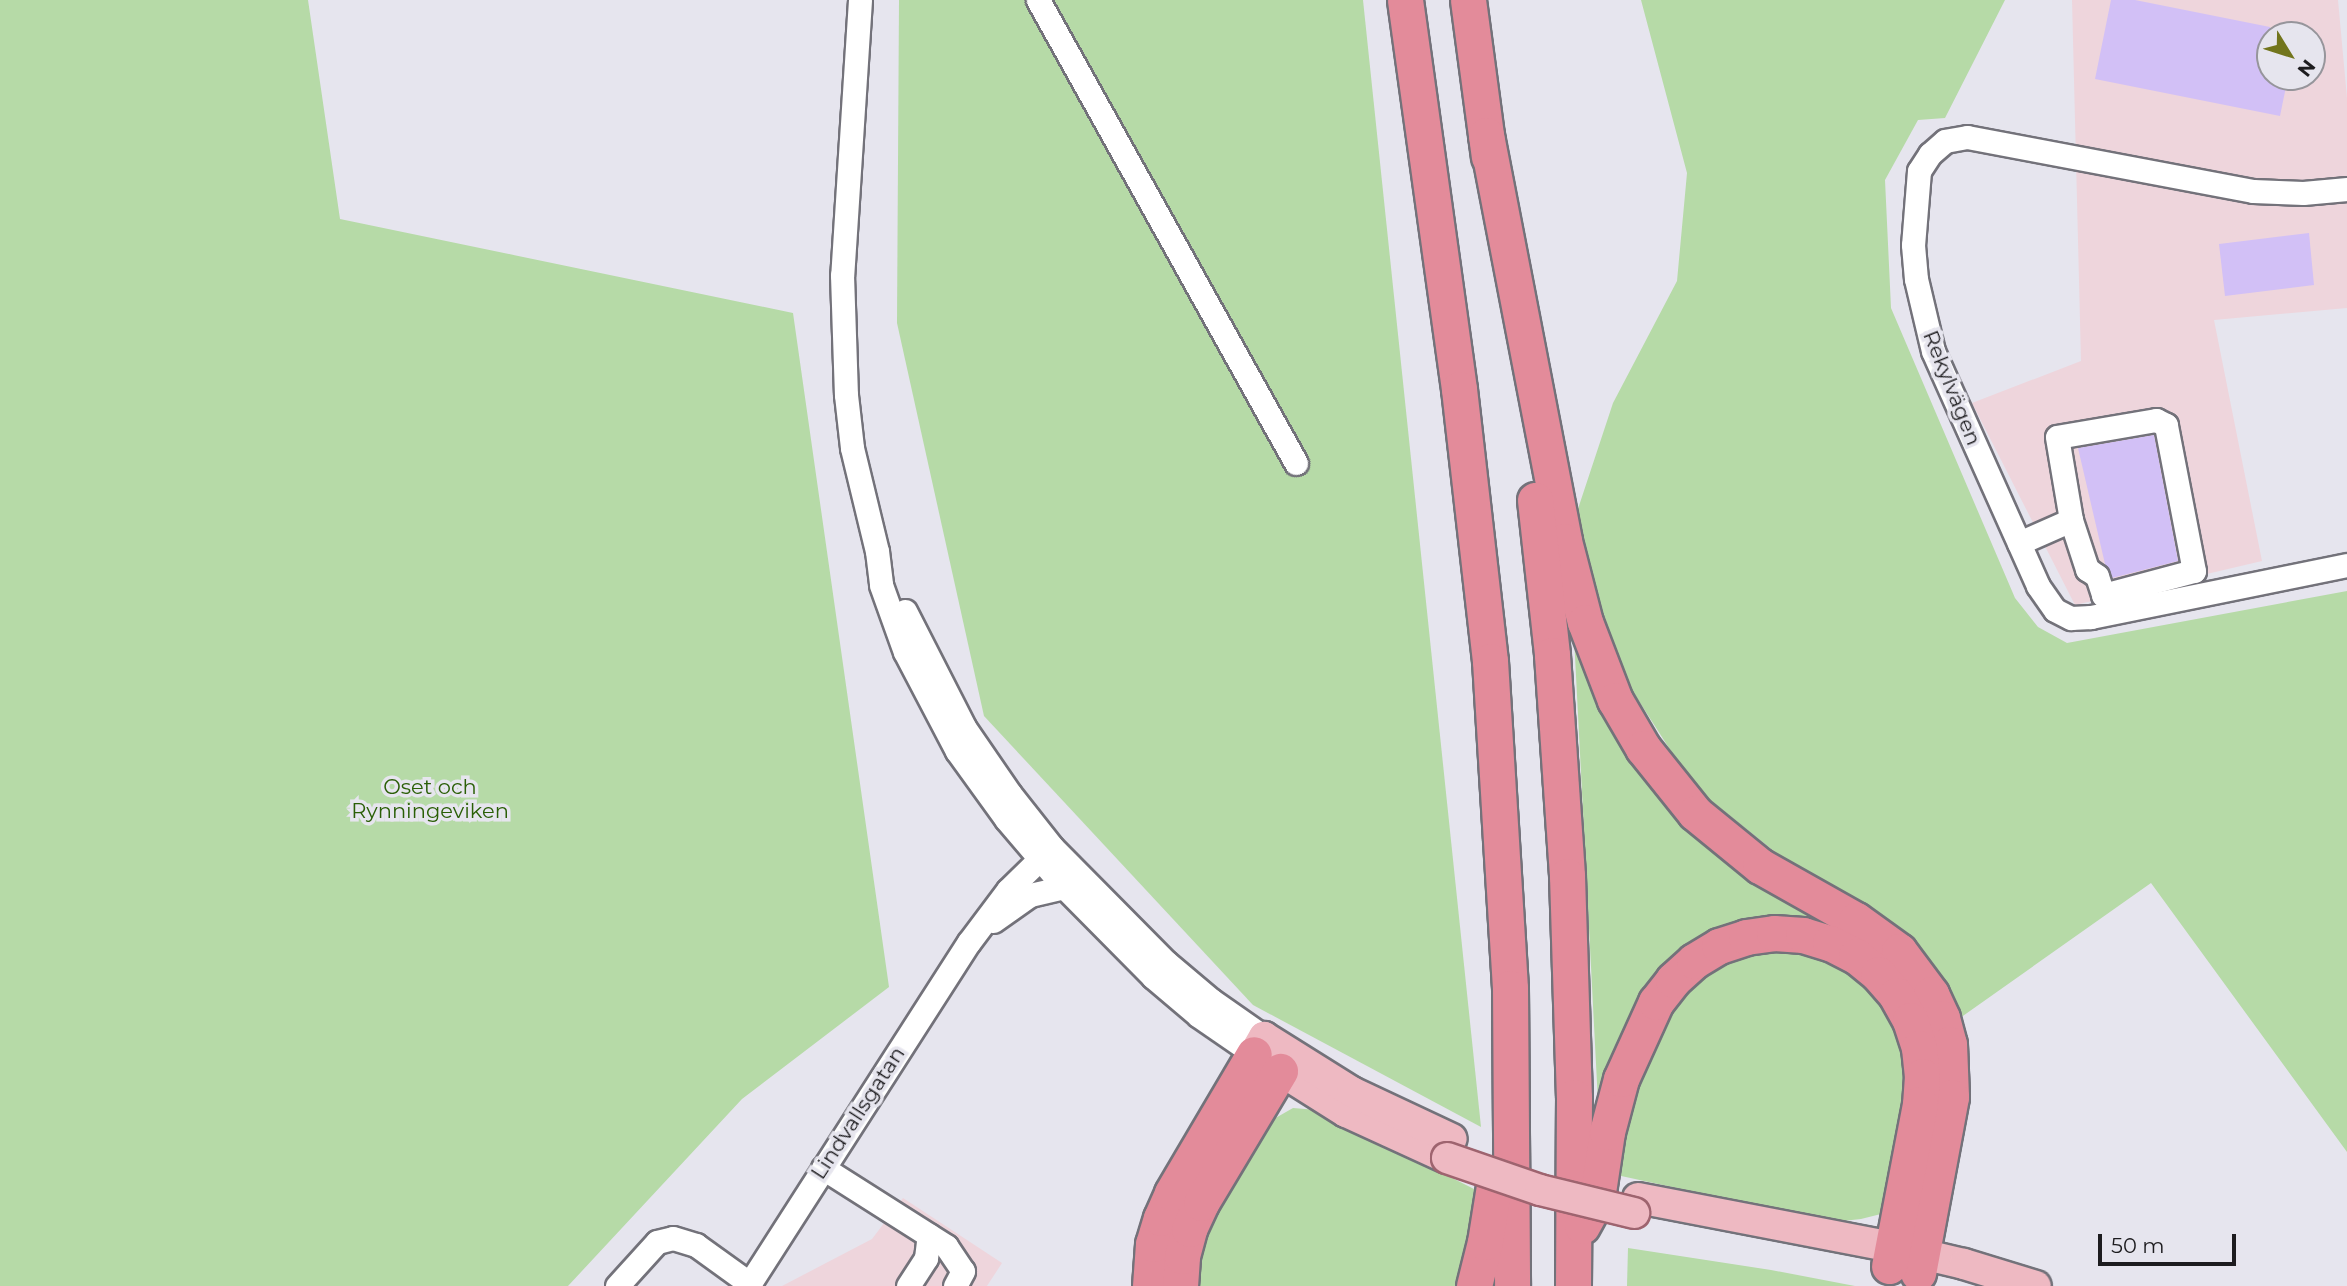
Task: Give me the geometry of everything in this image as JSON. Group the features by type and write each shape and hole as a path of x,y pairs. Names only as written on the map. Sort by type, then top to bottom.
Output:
{"highway":[{"path":"1405,0 1459,389 1490,661 1510,988 1512,1286"},
{"path":"1468,0 1527,436 1557,724 1572,987 1573,1286"},
{"path":"1486,135 1564,541 1594,648 1621,712 1659,771 1695,813 1760,866 1856,920 1899,951 1931,994 1942,1018 1949,1044 1951,1097 1905,1260"},
{"path":"1574,1241 1597,1199 1613,1105 1631,1052 1656,1002 1687,967 1719,946 1746,937 1774,933 1803,935 1830,943 1856,956 1890,988 1910,1020 1919,1048 1922,1076 1905,1260"},
{"path":"1150,1286 1153,1244 1172,1193 1272,1055"},
{"path":"1180,1286 1184,1247 1201,1203 1272,1055"},
{"path":"1474,1286 1485,1242 1493,1187 1511,1160"}],"main road":[{"path":"1272,1055 1352,1092 1450,1148 1546,1174 1636,1205 1905,1260 1966,1278 2028,1284"}],"street":[{"path":"860,0 842,275 843,342 852,448 877,551 918,641 964,727 1010,793 1064,887 1153,978 1199,1016 1272,1055"},
{"path":"1038,0 1296,463"},
{"name":"Rekylvägen","path":"2347,188 2303,193 2253,191 1967,137 1945,141 1930,154 1919,171 1915,195 1916,279 1933,351 2046,601 2071,618 2347,565"},
{"path":"2156,420 2166,425 2194,571 2103,595 2097,576 2087,569 2071,520 2057,436 2156,420"},
{"path":"2019,543 2071,520"},
{"path":"1046,853 1272,1055"},
{"name":"Lindvallsgatan","path":"749,1285 970,942 1008,890 1046,853"},
{"name":"Lindvallsgatan","path":"970,942 1030,895 1064,887"},
{"path":"823,1168 946,1246 963,1271 956,1286"},
{"path":"908,1286 926,1258 929,1235"},
{"path":"617,1286 657,1242 673,1238 696,1245 749,1285"}],"shaded area":[{"path":"2072,0 2338,0 2347,98 2347,308 2214,320 2262,561 2075,605 1972,403 2081,361"},
{"path":"903,1198 1002,1263 987,1286 782,1286 872,1239"}],"green space":[{"name":"Oset och Rynningeviken","path":"0,0 308,0 340,219 793,313 889,987 742,1099 568,1286 0,1286"},
{"path":"899,0 1363,0 1481,1127 1253,1005 984,716 897,323"},
{"path":"1641,0 2005,0 1945,118 1918,120 1885,180 1891,308 2015,598 2038,627 2067,643 2347,591 2347,1152 2151,883 1960,1018 1790,864 1694,787 1628,684 1572,527 1613,403 1677,281 1687,173"},
{"path":"1574,637 1621,740 1857,938 1678,958 1599,1122"},
{"path":"1768,946 1819,951 1860,973 1892,1011 1907,1050 1908,1091 1891,1200 1881,1214 1833,1222 1612,1174 1627,1108 1677,994 1718,960"},
{"path":"1293,1108 1317,1110 1476,1190 1466,1264 1457,1286 1198,1286 1202,1236 1222,1198 1272,1120"},
{"path":"1628,1248 1771,1270 1855,1286 1627,1286"}],"building":[{"path":"2111,0 2135,0 2256,24 2256,91 2285,91 2280,116 2095,79"},
{"path":"2309,233 2314,285 2225,296 2219,244"},
{"path":"2154,435 2178,561 2112,578 2105,564 2078,448"}]}
